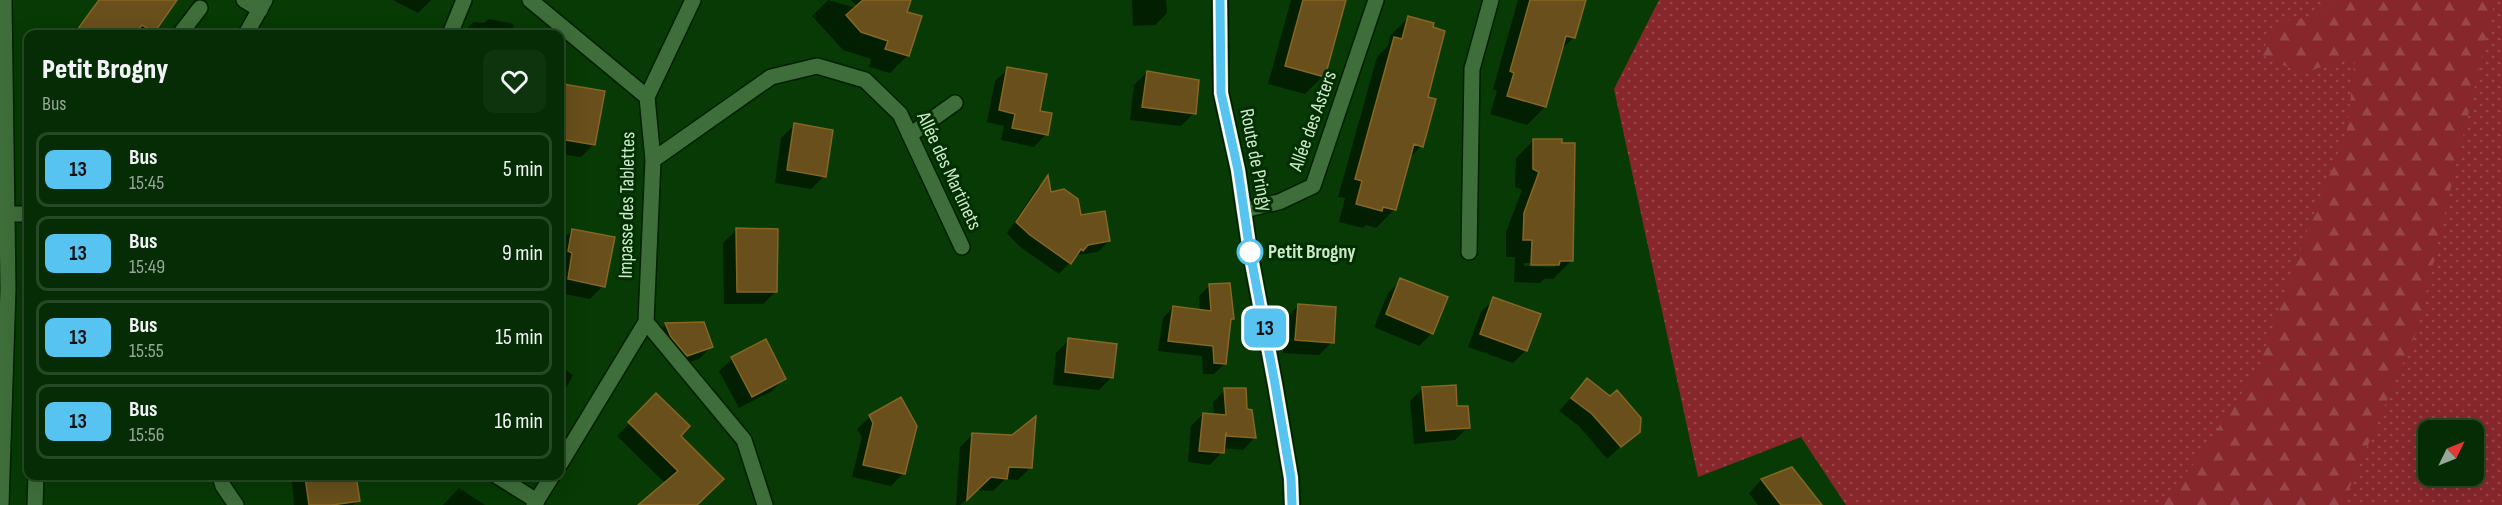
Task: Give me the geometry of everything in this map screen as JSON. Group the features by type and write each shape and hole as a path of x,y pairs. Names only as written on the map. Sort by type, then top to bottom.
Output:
{"street":[{"path":"1,505 8,301 4,0"},
{"path":"244,0 262,5 248,30"},
{"path":"452,30 464,0"},
{"path":"530,0 647,97 693,0"},
{"name":"Route de Pringy","path":"1220,0 1221,93 1291,478 1292,505"},
{"name":"Allée des Asters","path":"1244,210 1279,202 1313,186 1371,21 1376,0"},
{"path":"1469,252 1472,69 1491,0"},
{"path":"183,30 200,8"},
{"name":"Allée des Martinets","path":"653,160 771,77 817,66 865,80 900,114 962,247"},
{"name":"Impasse des Tablettes","path":"564,457 646,322 653,160 647,97"},
{"path":"910,135 955,104"},
{"path":"7,214 24,214"},
{"path":"646,322 744,440 765,505"},
{"path":"35,505 36,480"},
{"path":"221,480 236,505"},
{"path":"503,480 536,503 550,480"}],"green space":[{"path":"1659,0 2502,0 2502,505 1846,505 1801,437 1698,477 1614,89"},
{"path":"2332,0 2495,0 2418,328 2347,494 2340,505 2159,505 2196,461 2259,367 2305,236 2347,130 2355,58 2300,73 2260,54 2279,22 2316,16"}],"building":[{"path":"99,0 177,0 156,30 150,30 142,25 138,30 77,30"},
{"path":"863,0 911,0 907,12 922,16 909,56 885,49 888,41 861,32 846,15"},
{"path":"1303,0 1346,0 1325,77 1285,66"},
{"path":"1530,0 1586,0 1575,38 1566,36 1546,107 1507,96 1514,73 1510,71"},
{"path":"1408,16 1434,23 1433,27 1445,31 1428,97 1436,99 1423,147 1414,144 1396,210 1383,207 1382,211 1356,204 1362,181 1355,179 1394,37 1402,39"},
{"path":"1007,67 1047,74 1040,111 1052,113 1048,135 1012,128 1015,114 999,110"},
{"path":"1147,71 1199,80 1196,114 1142,107"},
{"path":"564,84 605,91 595,145 564,140"},
{"path":"794,123 833,130 826,177 787,170"},
{"path":"1533,139 1562,139 1562,143 1575,143 1573,261 1560,261 1559,265 1531,265 1532,240 1523,240 1524,213 1539,172 1533,169"},
{"path":"1048,175 1051,192 1064,189 1078,199 1081,215 1105,211 1110,241 1088,245 1083,251 1081,249 1071,264 1030,235 1016,222"},
{"path":"736,228 778,229 777,292 737,292"},
{"path":"572,229 615,237 605,287 568,279 572,253 568,251"},
{"path":"1400,278 1448,297 1433,334 1386,314"},
{"path":"1230,283 1234,319 1231,319 1226,364 1214,363 1213,346 1168,341 1173,306 1211,311 1209,284"},
{"path":"1493,297 1541,314 1527,351 1480,334"},
{"path":"1298,304 1336,307 1334,343 1295,340"},
{"path":"704,322 713,347 687,356 671,337 665,323"},
{"path":"1068,338 1117,344 1113,378 1065,372"},
{"path":"766,339 786,379 752,397 731,357"},
{"path":"1587,378 1610,396 1617,390 1641,418 1640,432 1621,447 1592,414 1571,398"},
{"path":"1456,385 1457,406 1468,406 1470,428 1426,431 1422,387"},
{"path":"1224,388 1246,388 1247,409 1252,410 1256,438 1227,436 1226,432 1224,453 1199,451 1203,413 1226,415"},
{"path":"656,393 690,426 681,436 724,479 697,505 638,505 678,471 628,422"},
{"path":"901,397 917,426 905,474 863,465 873,423 869,415"},
{"path":"1036,416 1032,468 1009,467 1007,479 991,477 967,500 972,433 1012,435"},
{"path":"1792,467 1822,505 1781,505 1761,479"},
{"path":"306,480 357,480 360,501 309,505"}],"bus line":[{"name":"13","path":"1220,0 1221,93 1238,170 1250,252 1275,384 1291,478 1292,505"}],"place":[{"name":"Petit Brogny","path":"1250,252"}]}
